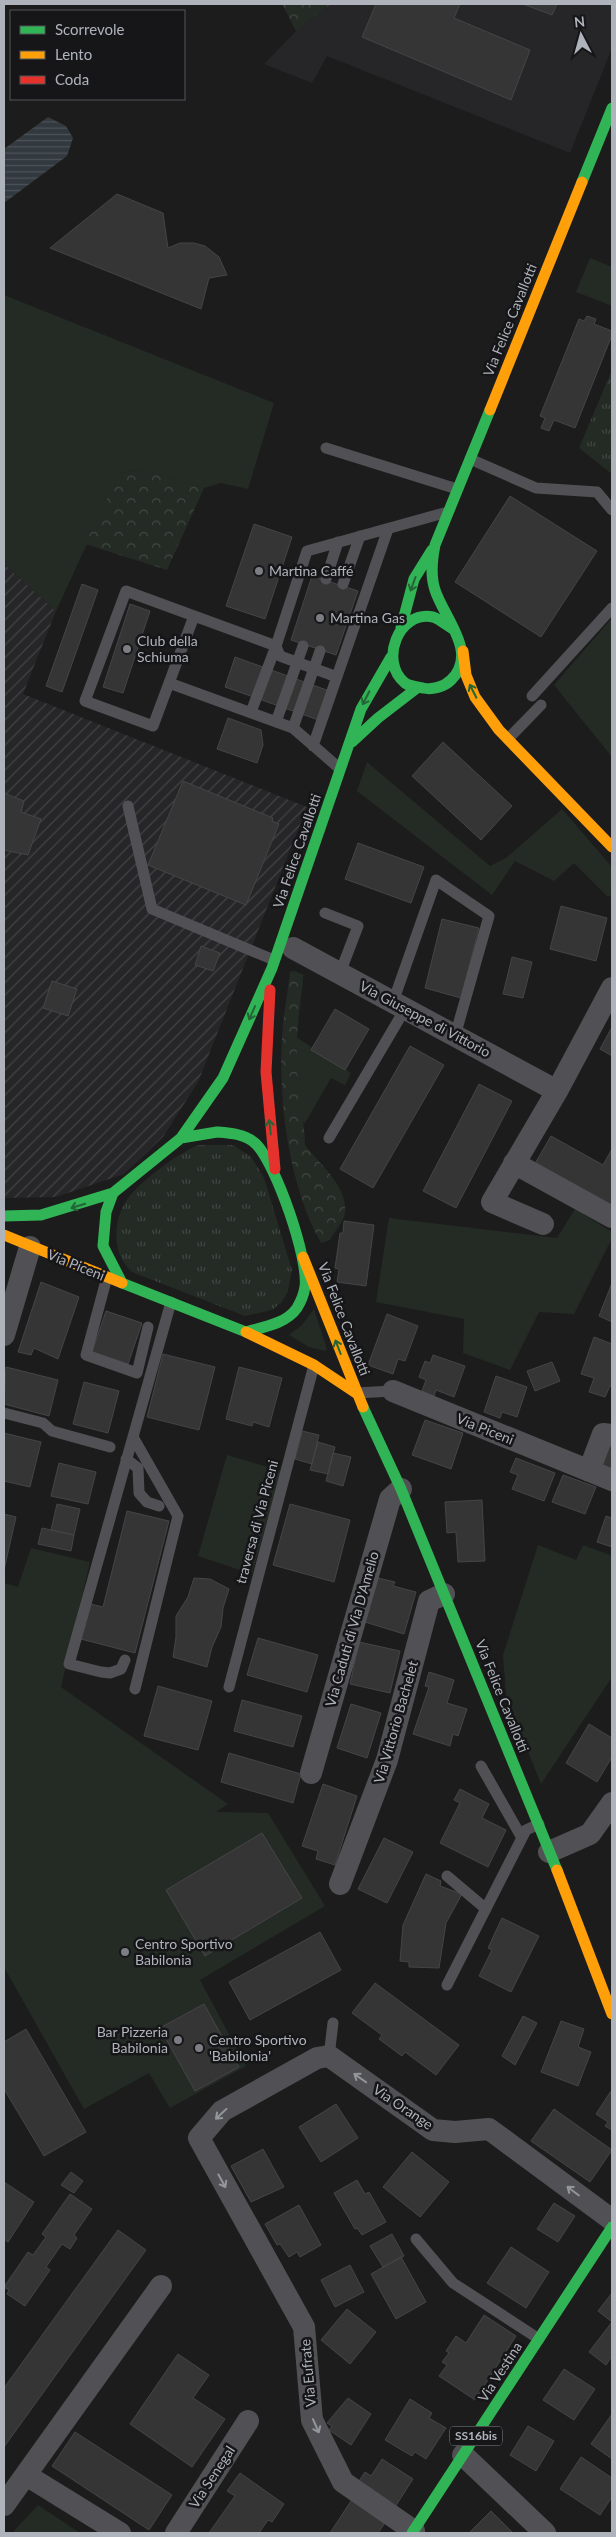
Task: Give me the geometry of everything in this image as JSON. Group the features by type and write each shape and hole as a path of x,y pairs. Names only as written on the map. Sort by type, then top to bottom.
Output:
{"main road":[{"name":"Via Felice Cavallotti","path":"401,628 414,579 435,545 612,108"},
{"name":"Via Felice Cavallotti","path":"435,545 432,563 433,581 442,610 453,629"},
{"path":"462,647 461,662 454,677 436,688 417,688 399,677 391,657 393,642 401,628 413,620 428,618 442,621 453,629 462,647 466,675 475,697 499,730"},
{"name":"Via Felice Cavallotti","path":"181,1138 223,1078 273,964 341,770 360,709 391,657"},
{"name":"Via Felice Cavallotti","path":"350,743 378,718 417,688"},
{"path":"436,688 449,697"},
{"path":"469,710 508,738 612,847"},
{"name":"Via Felice Cavallotti","path":"273,964 266,1072 276,1176"},
{"path":"4,1216 41,1215 113,1193 181,1138 217,1132 238,1134 256,1144 268,1159 276,1176 303,1256 305,1287 298,1307 289,1317 246,1332"},
{"path":"113,1193 106,1212 103,1246 122,1283"},
{"name":"Via Piceni","path":"4,1235 171,1302"},
{"name":"Via Felice Cavallotti","path":"303,1256 356,1393 401,1490 539,1824 612,2014"},
{"name":"Via Felice Cavallotti","path":"171,1302 246,1332 314,1365 356,1393"},
{"name":"Via Vestina","path":"413,2532 612,2227"}],"street":[{"name":"Via Giuseppe di Vittorio","path":"293,948 556,1091"},
{"path":"543,1224 492,1202 611,994"},
{"path":"514,1163 612,1217"},
{"path":"4,1335 30,1247"},
{"name":"Via Piceni","path":"393,1391 612,1480"},
{"path":"589,1471 603,1434 612,1436"},
{"name":"Via Caduti di Via D'Amelio","path":"311,1773 390,1498 401,1490"},
{"name":"Via Vittorio Bachelet","path":"340,1884 387,1760 430,1601 444,1594"},
{"path":"550,1852 590,1834 612,1803"},
{"name":"Via Eufrate","path":"329,2056 317,2058 222,2111 199,2138 304,2327 312,2420 343,2482 413,2532"},
{"name":"Via Orange","path":"329,2056 433,2130 455,2132 489,2129 612,2220"},
{"path":"4,2505 161,2286"},
{"name":"Via Senegal","path":"176,2533 248,2421"},
{"path":"464,2455 545,2533"},
{"path":"26,2475 120,2533"}],"lane":[{"path":"326,448 457,490"},
{"path":"470,459 536,488 597,492 612,510"},
{"path":"251,712 276,646 307,550 448,512"},
{"path":"313,746 388,529"},
{"path":"344,584 360,536"},
{"path":"326,579 338,542"},
{"path":"194,616 153,726 85,701 126,591 276,646 280,656 337,676"},
{"path":"532,696 612,608"},
{"path":"276,722 303,646"},
{"path":"293,728 320,651"},
{"path":"169,683 293,728 341,770"},
{"path":"508,738 542,706"},
{"path":"128,806 152,909 273,964"},
{"path":"329,1138 399,1005 436,880 490,916 455,1036"},
{"path":"325,913 358,926 340,973"},
{"name":"Via Piceni","path":"30,1247 41,1215"},
{"path":"107,1277 86,1355 137,1373 148,1327"},
{"path":"125,1660 121,1669 110,1673 68,1664 171,1302"},
{"name":"traversa di Via Piceni","path":"229,1687 314,1365"},
{"name":"Via Piceni","path":"356,1393 393,1391"},
{"path":"4,1413 43,1423 52,1432 110,1447"},
{"path":"133,1437 178,1516 135,1689"},
{"path":"126,1459 138,1468 139,1493 147,1502 159,1506"},
{"path":"481,1766 522,1838"},
{"path":"447,1985 526,1830 539,1824"},
{"path":"447,1876 486,1909"},
{"path":"329,2056 333,2023"},
{"path":"416,2239 453,2283 539,2338"}],"shaded area":[{"path":"331,4 612,4 612,48 570,153 327,56 312,83 264,64 296,31"},
{"path":"48,117 66,126 73,138 67,156 4,203 4,149"},
{"path":"4,564 56,611 23,694 307,807 198,1082 163,1137 124,1174 56,1197 4,1198"}],"green space":[{"path":"282,4 331,4 296,31"},
{"path":"590,258 612,267 612,306 576,292"},
{"path":"4,295 274,403 248,489 221,483 204,488 142,470 120,473 56,611 4,564"},
{"path":"612,370 612,474 579,448"},
{"path":"142,470 204,488 167,570 85,544 120,473"},
{"path":"612,618 612,757 554,685"},
{"path":"367,762 490,866 506,858 562,809 612,867 612,894 608,897 574,863 554,881 515,861 492,895 357,791"},
{"path":"295,971 303,975 297,1057 305,1145 331,1176 345,1203 345,1213 341,1223 330,1240 321,1243 301,1195 288,1143 284,1115 281,1062 283,1029 290,972"},
{"path":"287,1031 351,1073 345,1085 331,1078 305,1123 292,1115"},
{"path":"199,1145 233,1145 251,1157 264,1178 292,1270 288,1291 282,1302 272,1310 245,1316 132,1272 120,1254 116,1232 121,1211 126,1201 139,1186 155,1173 183,1153"},
{"path":"575,1209 612,1232 612,1238 574,1314 539,1312 510,1370 463,1353 464,1319 376,1302 389,1218 557,1238"},
{"path":"314,1309 327,1349 325,1351 309,1347 289,1335 302,1325"},
{"path":"227,1455 281,1471 252,1574 198,1556"},
{"path":"538,1545 576,1560 583,1545 612,1556 612,1677 541,1784 506,1695 503,1655"},
{"path":"31,1548 90,1562 61,1687 228,1804 216,1812 268,1813 325,1906 200,1980 246,2066 170,2108 149,2073 84,2109 4,1967 4,1583 18,1587"},
{"path":"38,2505 80,2533 12,2533"}],"building":[{"path":"376,4 460,4 454,18 530,50 511,100 362,37"},
{"path":"523,4 557,4 552,15"},
{"path":"117,194 163,213 168,248 180,243 194,243 205,246 219,257 227,275 209,278 201,309 50,248"},
{"path":"587,316 596,319 594,324 612,331 612,335 575,428 554,420 549,431 541,428 545,418 540,416 579,319 584,321"},
{"path":"510,496 597,551 541,637 455,582"},
{"name":"Martina Caffé","path":"254,524 292,537 265,619 226,606"},
{"path":"312,576 358,591 336,655 291,640"},
{"path":"82,584 98,590 62,692 46,686"},
{"name":"Club della Schiuma","path":"130,604 150,611 123,693 103,687"},
{"path":"235,657 335,693 324,722 225,687"},
{"path":"228,718 261,730 263,745 257,763 217,749"},
{"path":"443,742 512,806 481,840 412,776"},
{"path":"183,781 273,818 272,821 279,824 246,905 148,865"},
{"path":"4,793 24,801 21,812 41,819 28,855 4,850"},
{"path":"358,843 424,867 411,903 345,879"},
{"path":"561,906 607,918 596,961 550,949"},
{"path":"442,919 479,928 461,998 425,988"},
{"path":"201,946 220,953 213,971 195,965"},
{"path":"512,957 532,962 523,998 503,994"},
{"path":"52,981 77,989 68,1016 43,1008"},
{"path":"335,1009 369,1029 345,1070 311,1050"},
{"path":"612,1027 612,1056 600,1049"},
{"path":"410,1046 444,1065 373,1188 340,1169"},
{"path":"479,1084 512,1101 456,1208 423,1191"},
{"path":"551,1136 603,1165 612,1149 612,1212 533,1167"},
{"path":"344,1221 374,1225 366,1286 337,1282 339,1269 335,1268 340,1233 343,1233"},
{"path":"41,1282 79,1297 58,1359 34,1348 31,1355 18,1352"},
{"path":"612,1283 612,1322 599,1316"},
{"path":"106,1311 142,1323 128,1364 92,1352"},
{"path":"387,1314 418,1326 405,1361 398,1359 393,1374 368,1365"},
{"path":"594,1337 612,1344 612,1386 610,1386 605,1397 589,1392 594,1378 581,1374"},
{"path":"163,1354 215,1367 199,1430 147,1417"},
{"path":"433,1355 465,1366 454,1397 436,1390 434,1396 422,1391 426,1380 419,1377 425,1361 430,1363"},
{"path":"552,1362 560,1381 535,1391 527,1371"},
{"path":"6,1367 58,1380 49,1416 4,1404"},
{"path":"239,1367 282,1378 269,1427 253,1422 252,1426 226,1419"},
{"path":"496,1376 527,1387 517,1417 502,1412 500,1418 484,1412"},
{"path":"84,1382 119,1391 108,1433 73,1424"},
{"path":"425,1420 463,1433 451,1469 412,1455"},
{"path":"302,1431 319,1435 312,1464 295,1459"},
{"path":"4,1433 41,1442 30,1487 4,1481"},
{"path":"318,1442 335,1447 328,1474 310,1470"},
{"path":"602,1443 612,1447 612,1471 594,1464"},
{"path":"333,1453 351,1457 343,1486 326,1481"},
{"path":"516,1458 555,1473 544,1501 512,1489 518,1475 510,1472"},
{"path":"59,1463 96,1472 88,1504 51,1496"},
{"path":"563,1475 596,1487 585,1514 552,1502"},
{"path":"482,1500 485,1561 458,1562 456,1532 447,1533 445,1502"},
{"path":"57,1504 80,1509 74,1535 51,1530"},
{"path":"290,1504 350,1520 334,1582 273,1565"},
{"path":"127,1511 169,1521 135,1653 77,1638 86,1603 103,1607"},
{"path":"4,1514 16,1517 4,1570"},
{"path":"606,1516 612,1518 612,1547 597,1542"},
{"path":"42,1528 74,1535 71,1551 38,1544"},
{"path":"194,1578 210,1579 229,1589 223,1608 221,1627 212,1647 207,1667 173,1657 176,1637 176,1616 188,1597"},
{"path":"378,1578 395,1582 393,1586 416,1592 404,1634 365,1622"},
{"path":"258,1638 318,1655 307,1692 247,1675"},
{"path":"359,1642 400,1651 390,1693 350,1684"},
{"path":"429,1672 454,1680 447,1703 467,1709 458,1736 453,1734 450,1746 413,1734 429,1687 425,1686"},
{"path":"158,1686 212,1701 198,1750 144,1736"},
{"path":"242,1700 302,1716 293,1747 234,1731"},
{"path":"351,1704 381,1713 367,1758 337,1748"},
{"path":"589,1724 612,1738 612,1757 597,1782 566,1763"},
{"path":"229,1753 301,1774 293,1803 221,1782"},
{"path":"323,1784 357,1796 335,1865 316,1859 318,1851 302,1846"},
{"path":"460,1789 489,1804 482,1818 506,1830 488,1867 440,1843 460,1803 454,1800"},
{"path":"262,1833 302,1898 205,1956 166,1890"},
{"path":"384,1838 413,1852 387,1903 358,1889"},
{"path":"426,1874 441,1881 440,1886 462,1894 446,1923 439,1968 409,1967 409,1962 400,1961 403,1925"},
{"path":"502,1918 539,1936 511,1992 479,1976 492,1950 488,1948"},
{"path":"320,1932 341,1970 250,2020 229,1982"},
{"path":"375,1983 459,2045 436,2075 405,2052 402,2056 379,2039 382,2035 352,2013"},
{"name":"Centro Sportivo 'Babilonia'","path":"204,2004 239,2067 195,2091 160,2028"},
{"path":"523,2016 537,2023 515,2065 502,2056"},
{"path":"561,2021 584,2029 578,2047 591,2052 578,2086 541,2072"},
{"path":"26,2029 86,2132 44,2156 4,2089 4,2042"},
{"path":"611,2091 612,2130 605,2126 608,2122 596,2114"},
{"path":"336,2104 358,2138 321,2162 299,2127"},
{"path":"554,2109 612,2150 590,2182 531,2141"},
{"path":"263,2149 284,2187 251,2202 231,2166"},
{"path":"412,2152 449,2182 420,2217 383,2187"},
{"path":"71,2172 83,2181 74,2193 61,2185"},
{"path":"357,2180 365,2194 369,2192 386,2222 362,2235 357,2228 355,2229 334,2193"},
{"path":"4,2182 34,2202 8,2242 4,2239"},
{"path":"70,2194 92,2209 74,2235 77,2238 70,2249 62,2244 46,2267 50,2270 25,2306 7,2294 9,2290 4,2287 28,2252 33,2255 46,2237 42,2234"},
{"path":"554,2203 575,2216 558,2242 537,2229"},
{"path":"299,2205 321,2245 300,2257 297,2252 289,2257 280,2244 277,2245 265,2224"},
{"path":"118,2230 146,2250 4,2447 4,2388"},
{"path":"392,2234 404,2256 383,2267 370,2246"},
{"path":"511,2247 549,2272 526,2308 487,2283"},
{"path":"401,2257 426,2302 396,2319 371,2274"},
{"path":"350,2265 364,2292 335,2307 321,2280"},
{"path":"612,2293 612,2322 598,2311"},
{"path":"347,2309 376,2332 350,2364 321,2340"},
{"path":"484,2315 516,2336 475,2400 439,2376 447,2365 442,2362 449,2353 446,2351 456,2336 466,2343"},
{"path":"612,2322 612,2356 606,2365 589,2352"},
{"path":"178,2354 209,2375 193,2398 225,2419 192,2467 130,2424"},
{"path":"564,2369 595,2389 574,2420 543,2400"},
{"path":"348,2398 371,2414 351,2445 329,2430 332,2426 327,2423"},
{"path":"410,2399 432,2413 429,2418 446,2428 426,2459 415,2452 412,2456 385,2440"},
{"path":"612,2414 612,2459 591,2444"},
{"path":"528,2426 554,2441 536,2471 510,2455"},
{"path":"75,2432 172,2495 149,2530 52,2466"},
{"path":"581,2457 612,2478 612,2497 600,2515 560,2489"},
{"path":"382,2459 413,2479 395,2507 357,2484 365,2472 371,2476"},
{"path":"240,2473 284,2504 272,2522 268,2520 259,2533 209,2533 235,2496 227,2491"},
{"path":"353,2498 385,2523 378,2533 330,2533"},
{"path":"491,2511 513,2533 469,2533"}],"traffic: fast":[{"path":"582,182 612,108"},
{"path":"453,629 433,617 421,617 410,621 402,629 393,651 393,663 397,674 405,683 430,689 445,684 459,670 462,658 461,647 457,635 439,601 433,584 433,556 435,545 490,410"},
{"path":"401,628 414,579 432,550"},
{"path":"181,1138 223,1078 272,968 361,709 391,657"},
{"path":"352,742 378,718 417,688"},
{"path":"217,1132 248,1138 256,1144 264,1155 273,1171 290,1212 305,1274 304,1292 298,1306 287,1318 246,1332 122,1283 103,1246 106,1212 113,1193 181,1138 217,1132"},
{"path":"4,1216 41,1215 113,1193"},
{"path":"363,1407 401,1489 557,1870"},
{"path":"412,2533 612,2227"}],"traffic: slow":[{"path":"490,410 582,182"},
{"path":"463,651 466,675 475,697 499,730 612,847"},
{"path":"4,1235 122,1283"},
{"path":"303,1257 363,1407"},
{"path":"246,1332 314,1365 356,1393"},
{"path":"557,1870 612,2014"}],"traffic: jam":[{"path":"270,990 266,1072 275,1169"}],"place":[{"name":"Martina Caffé","path":"259,571"},
{"name":"Martina Gas","path":"320,618"},
{"name":"Club della Schiuma","path":"127,649"},
{"name":"Centro Sportivo Babilonia","path":"125,1952"},
{"name":"Bar Pizzeria Babilonia","path":"178,2040"},
{"name":"Centro Sportivo 'Babilonia'","path":"199,2048"}]}
